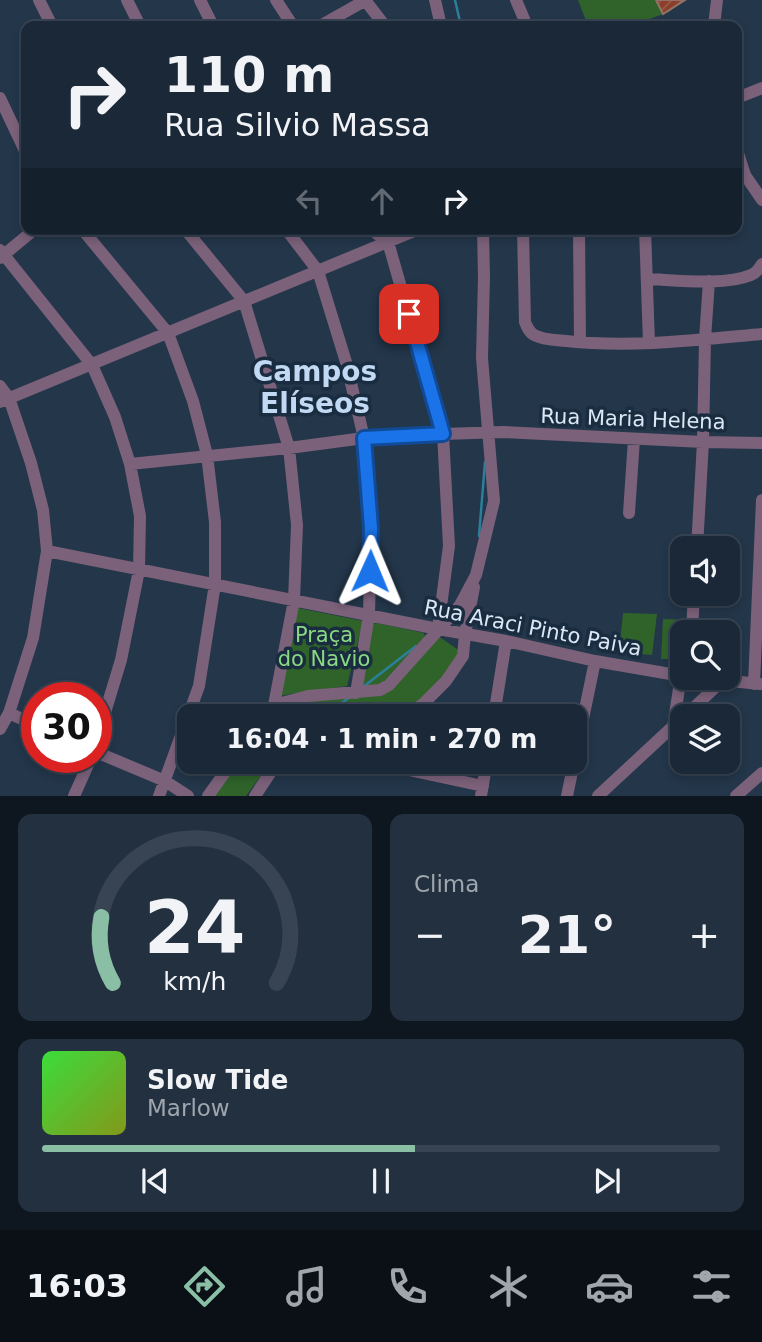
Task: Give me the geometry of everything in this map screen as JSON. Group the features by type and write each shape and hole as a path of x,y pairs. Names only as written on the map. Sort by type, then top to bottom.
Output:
{"street":[{"path":"39,0 50,21"},
{"path":"127,0 138,21"},
{"path":"200,0 210,21"},
{"path":"276,0 290,21"},
{"path":"329,21 365,0 381,21"},
{"path":"435,0 440,21"},
{"path":"516,0 525,21"},
{"path":"715,21 718,0"},
{"path":"742,96 762,88"},
{"path":"0,98 21,142"},
{"path":"742,166 745,175 762,200"},
{"path":"28,235 1,254 92,365 115,417 130,464 139,516 139,570 121,660 112,690"},
{"path":"87,235 168,333 193,401 207,455 215,523 215,584 198,686 159,796"},
{"path":"190,235 244,301 289,448 297,525 294,600 271,704"},
{"path":"291,235 318,271 346,362 364,438 371,528 369,615 356,693"},
{"path":"378,235 388,242 443,434 449,545 438,629"},
{"path":"5,400 405,235"},
{"path":"423,704 446,681 463,656 476,575 494,501 482,358 483,235"},
{"path":"523,235 525,322 533,335 580,342 649,343 762,334"},
{"path":"579,235 580,342"},
{"path":"645,235 649,343"},
{"path":"647,279 732,280 752,275 762,264"},
{"path":"697,536 709,281"},
{"path":"0,386 31,463 43,510 47,551 33,638 9,713 0,729"},
{"name":"Rua Maria Helena","path":"130,464 364,438 487,432 762,443"},
{"path":"629,513 634,439"},
{"path":"758,684 762,500"},
{"name":"Rua Araci Pinto Paiva","path":"47,551 670,674"},
{"path":"286,704 308,696 380,690 389,684 456,611 476,575"},
{"path":"496,704 506,641"},
{"path":"567,796 595,661"},
{"name":"Rua Araci Pinto Paiva","path":"740,682 758,684"},
{"path":"697,704 712,690"},
{"path":"9,713 21,719"},
{"path":"598,796 670,729"},
{"path":"112,759 165,781 188,796"},
{"path":"74,796 84,773"},
{"path":"208,796 224,774"},
{"path":"255,796 269,774"},
{"path":"417,774 482,791"},
{"path":"736,796 762,774"}],"green space":[{"path":"578,0 685,0 669,12 644,21 586,21"},
{"name":"Praça do Navio","path":"298,608 363,621 347,686 280,696"},
{"path":"623,613 657,614 652,655 619,652"},
{"path":"663,619 689,620 670,620 670,659 661,659"},
{"path":"372,624 424,633 425,637 382,684 361,689"},
{"path":"438,636 460,651 423,704 295,704 334,696 374,695"},
{"path":"229,774 262,774 246,796 213,796"}],"building":[{"path":"656,0 685,0 663,14"}],"waterway":[{"path":"455,0 460,21"},
{"path":"479,536 485,462"},
{"path":"363,687 416,646"},
{"path":"340,704 350,697"}],"district":[{"name":"Campos Elíseos","path":"315,387"}],"route":[{"path":"370,571 371,528 364,438 443,434 409,314"}]}
